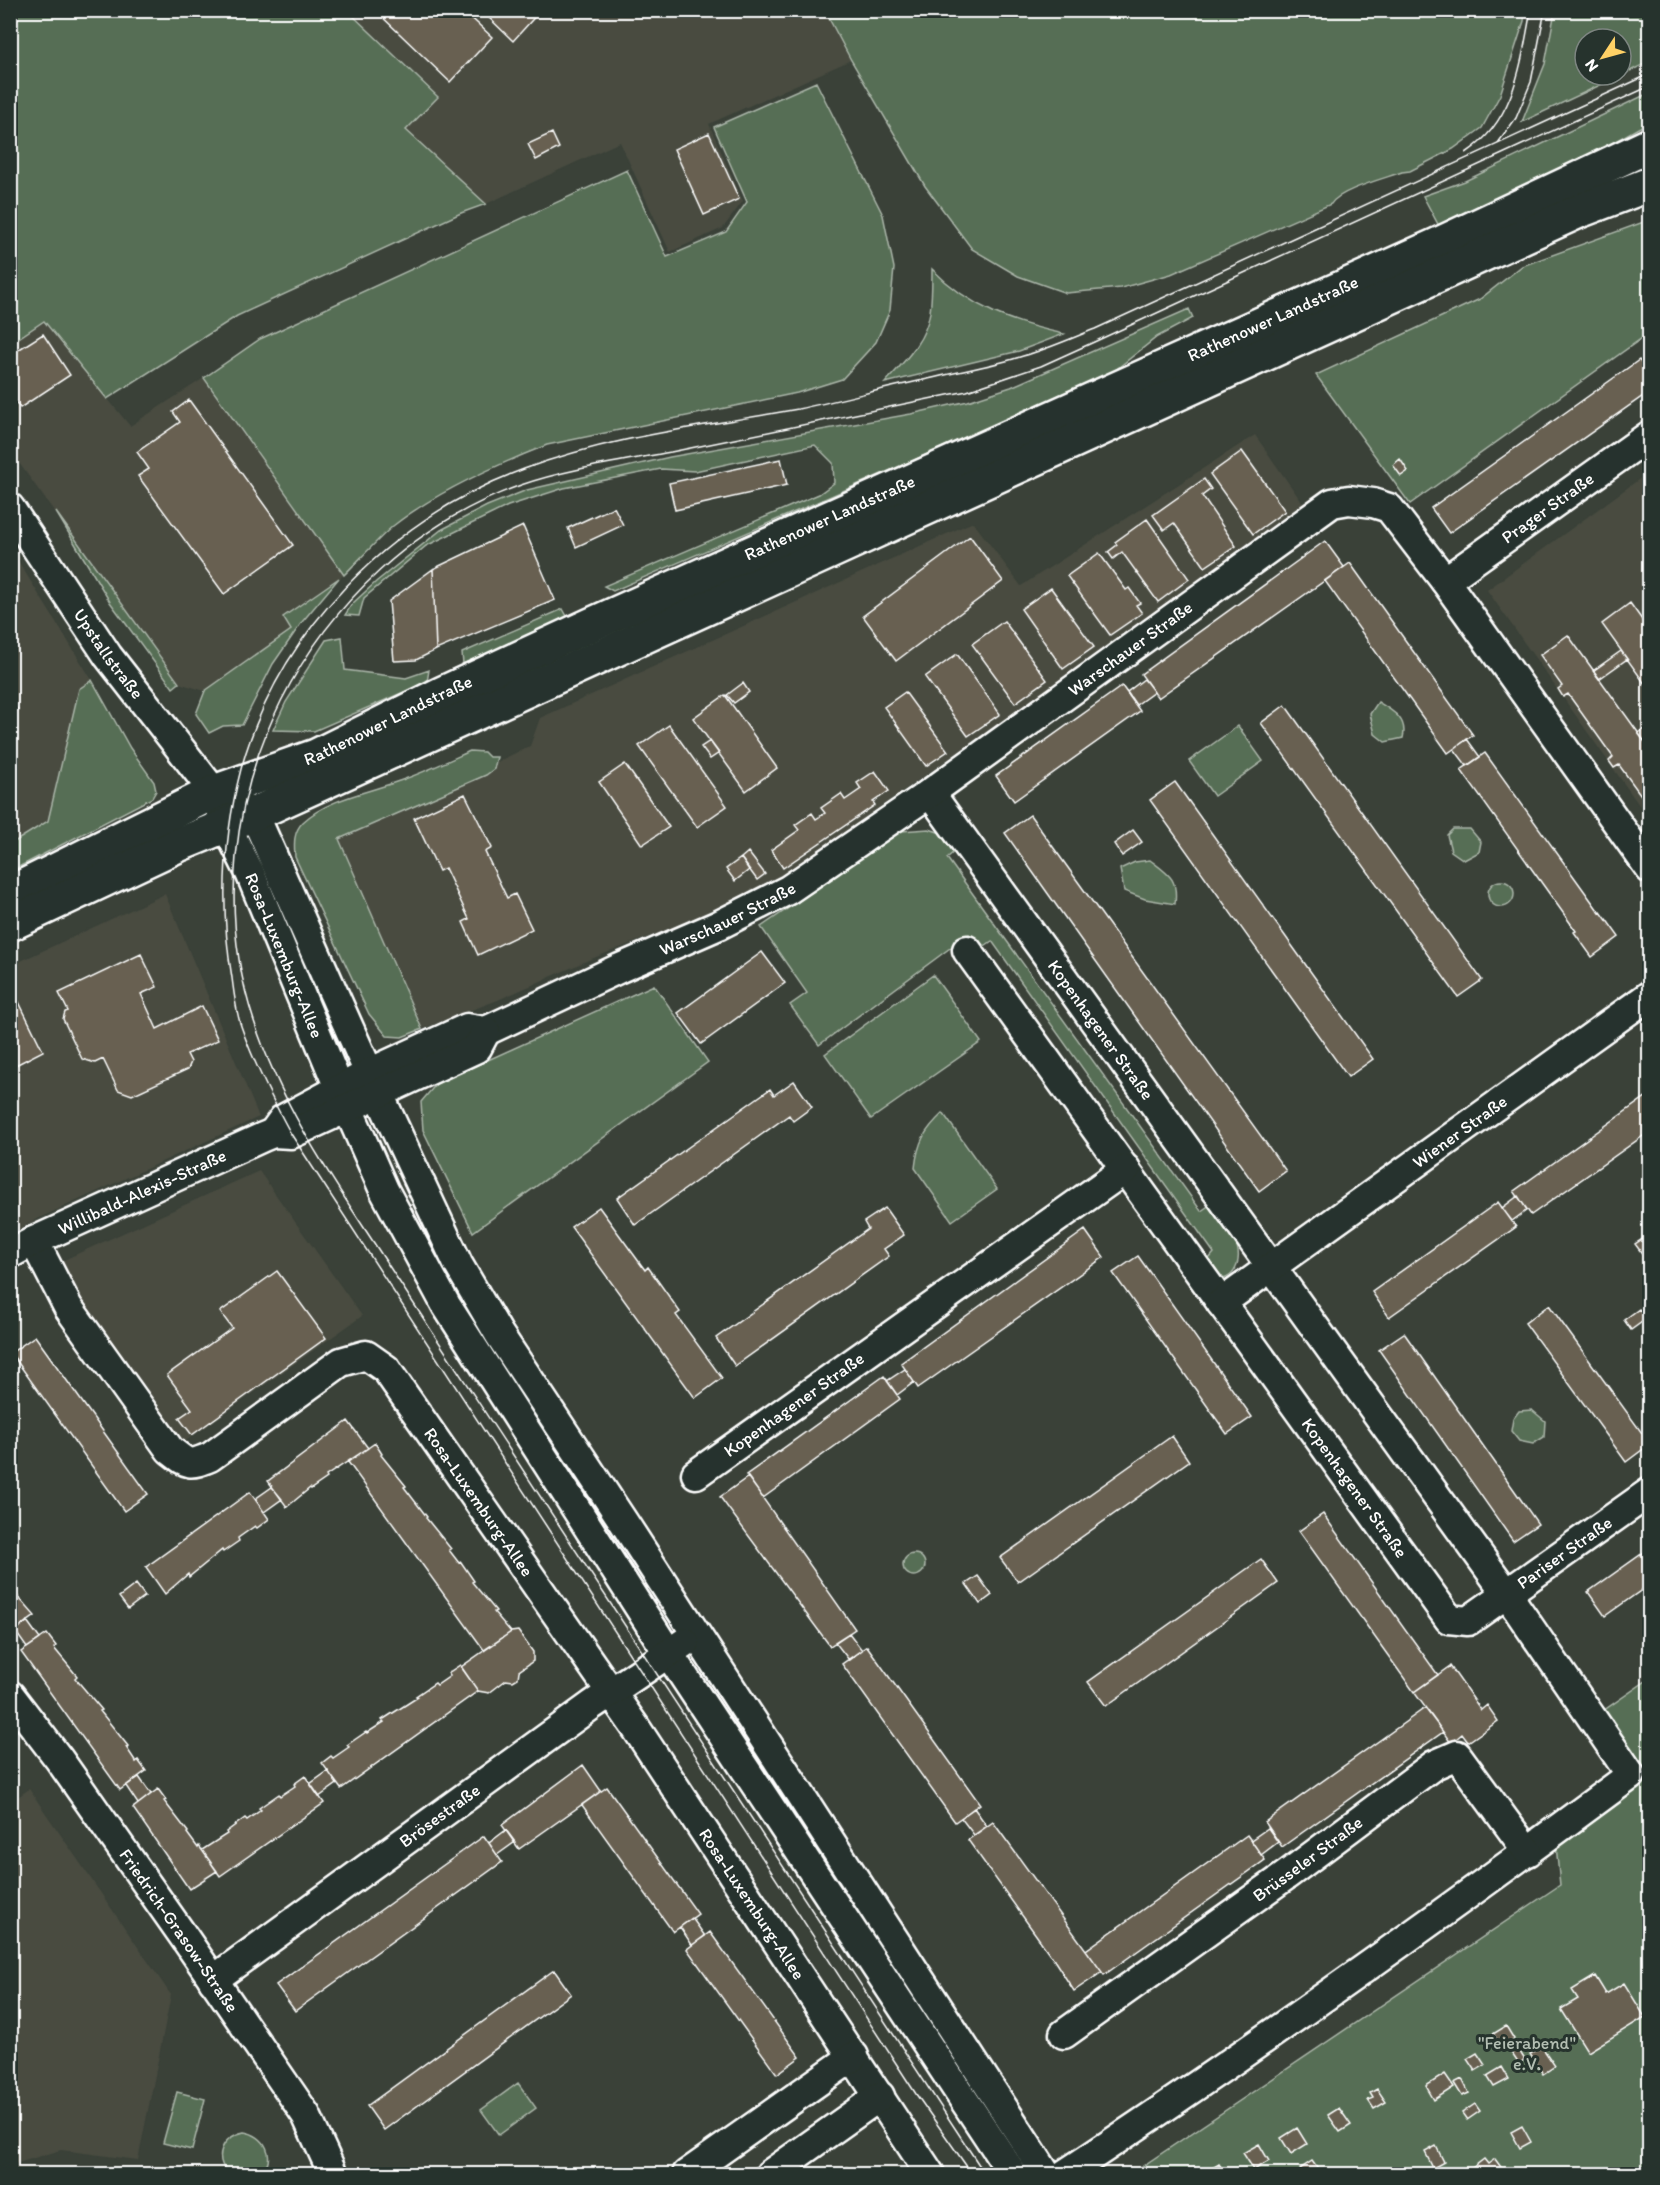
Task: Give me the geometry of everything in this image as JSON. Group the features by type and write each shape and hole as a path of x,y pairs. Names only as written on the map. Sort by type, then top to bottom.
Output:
{"main road":[{"name":"Rathenower Landstraße","path":"10,893 214,792 316,756 441,694 1437,245 1650,145"},
{"name":"Rathenower Landstraße","path":"10,924 167,850 240,819 1569,216 1650,184"}],"street":[{"name":"Prager Straße","path":"1444,581 1650,435"},
{"name":"Warschauer Straße","path":"374,1084 467,1028 486,1031 620,968 719,925 788,890 930,793 1332,503 1349,500 1389,508 1444,581 1650,869"},
{"name":"Upstallstraße","path":"10,508 108,656 214,792 240,819"},
{"name":"Kopenhagener Straße","path":"930,793 1508,1594 1631,1775 1528,1852"},
{"name":"Rosa-Luxemburg-Allee","path":"240,819 374,1084 458,1264 499,1334 1046,2175"},
{"name":"Rosa-Luxemburg-Allee","path":"240,819 250,873 344,1098 384,1190 446,1305 669,1654 1013,2175"},
{"name":"Kopenhagener Straße","path":"967,950 1449,1619 1468,1621 1508,1594"},
{"name":"Wiener Straße","path":"1271,1267 1650,995"},
{"path":"344,1098 374,1084"},
{"name":"Willibald-Alexis-Straße","path":"22,1248 273,1133 283,1119 344,1098"},
{"name":"Kopenhagener Straße","path":"696,1474 1126,1169"},
{"name":"Rosa-Luxemburg-Allee","path":"22,1248 68,1307 170,1450 184,1461 194,1464 210,1457 341,1362 366,1355 386,1369 611,1692 854,2056 930,2175"},
{"path":"1221,1302 1271,1267"},
{"name":"Pariser Straße","path":"1508,1594 1650,1492"},
{"path":"669,1654 696,1635"},
{"name":"Brösestraße","path":"213,1980 611,1692 669,1654"},
{"name":"Friedrich-Grasow-Straße","path":"10,1695 59,1759 306,2115 333,2175"},
{"name":"Brüsseler Straße","path":"1064,2034 1288,1874 1434,1765 1456,1755 1528,1852"},
{"path":"1065,2175 1178,2099 1528,1852"},
{"path":"687,2175 854,2056"},
{"path":"770,2175 880,2096"}],"shaded area":[{"path":"349,11 825,11 851,60 709,124 743,201 723,228 670,252 620,142 486,204 406,130 438,96"},
{"path":"44,321 130,426 204,378 344,575 283,617 292,630 205,691 179,683 11,452 10,343"},
{"path":"1255,435 1306,508 776,880 695,919 422,1029 338,839 486,775 497,762 530,746 540,718 973,522 1021,586"},
{"path":"1649,472 1649,819 1487,590"},
{"path":"10,548 92,680 79,689 48,821 11,844"},
{"path":"165,894 259,1117 35,1220 11,1234 10,966"},
{"path":"259,1171 362,1316 180,1445 55,1264"},
{"path":"29,1789 171,1995 138,2160 61,2150 11,2165 11,1802"}],"green space":[{"path":"11,10 348,11 438,97 406,130 486,204 461,213 237,316 107,399 44,321 11,343"},
{"path":"825,11 1525,11 1524,21 1500,95 1482,128 1453,149 1410,171 1353,189 1331,204 1171,274 1121,288 1066,293 1018,276 972,249 925,186"},
{"path":"1555,11 1649,11 1649,62 1633,70 1633,27 1573,27 1573,87 1596,87 1522,122 1545,64"},
{"path":"816,82 883,215 894,268 890,310 876,342 842,379 797,393 547,445 487,470 428,502 393,526 344,575 204,378 260,339 627,170 667,257 726,232 747,202 714,127"},
{"path":"1649,93 1649,122 1584,159 1440,228 1423,196 1465,181"},
{"path":"1649,220 1649,333 1410,504 1316,375 1480,299 1522,266"},
{"path":"932,269 961,294 993,312 1027,325 1064,334 1019,351 885,383 913,350 924,332 930,312"},
{"path":"1189,309 1193,318 1157,337 1109,375 613,591 604,586 819,494 834,483 833,463 815,445 695,471 661,469 564,488 508,506 426,546 364,598 359,616 345,615 352,604 377,581 441,530 487,506 527,490 670,457 911,414 968,401 1011,387"},
{"path":"56,512 179,683 173,688 110,602"},
{"path":"339,578 302,622 273,664 242,725 223,726 209,733 196,714 205,691 291,630 283,617"},
{"path":"563,609 568,618 463,664 462,653"},
{"path":"342,637 345,670 406,678 429,670 427,682 314,731 273,730 286,702 326,640"},
{"path":"92,680 130,748 154,782 156,791 152,798 11,871 11,844 48,821 79,689"},
{"path":"1378,702 1398,716 1403,726 1403,738 1385,742 1375,734 1370,714"},
{"path":"1238,726 1263,761 1214,796 1189,761"},
{"path":"470,751 484,752 489,757 497,757 494,769 486,775 339,839 422,1029 402,1037 387,1036 369,1014 295,857 296,834 303,822 337,801 411,777"},
{"path":"929,829 944,834 956,850 947,858 1201,1211 1210,1205 1231,1233 1238,1248 1238,1257 1236,1268 1229,1277 1220,1280 1204,1265 1214,1253 992,941 980,949 969,934 819,1045 790,1005 807,993 761,927 901,831"},
{"path":"1453,829 1470,829 1481,842 1479,852 1464,860 1451,851 1447,835"},
{"path":"1150,860 1174,883 1175,904 1145,899 1124,891 1120,869 1135,862"},
{"path":"1501,881 1510,885 1514,894 1510,903 1501,907 1492,903 1488,894 1492,885"},
{"path":"933,975 981,1042 871,1119 825,1054"},
{"path":"654,985 708,1062 473,1232 423,1130 421,1102 437,1083"},
{"path":"943,1113 997,1189 952,1221 915,1168 923,1138"},
{"path":"1532,1410 1545,1421 1544,1437 1533,1444 1519,1441 1511,1431 1513,1419 1519,1411"},
{"path":"914,1554 922,1557 925,1565 922,1573 914,1576 906,1573 903,1565 906,1557"},
{"name":"\"Feierabend\" e.V.","path":"1649,1679 1649,2174 1131,2174 1560,1885 1556,1845 1646,1781 1600,1713"},
{"path":"518,2083 536,2108 499,2135 481,2110"},
{"path":"177,2092 205,2099 192,2150 163,2143"},
{"path":"244,2132 258,2137 266,2148 268,2161 261,2174 228,2174 223,2167 221,2154 225,2143 230,2138"}],"building":[{"path":"375,10 463,10 492,37 450,82"},
{"path":"481,10 541,10 513,41"},
{"path":"552,133 559,148 536,160 528,144"},
{"path":"709,133 739,199 704,215 674,149"},
{"path":"43,334 70,375 20,408 10,394 10,355"},
{"path":"1639,360 1650,375 1650,391 1449,533 1431,508"},
{"path":"1650,361 1650,375 1643,366"},
{"path":"189,400 293,545 224,594 138,476 149,469 137,452 180,422 173,412"},
{"path":"1242,451 1285,511 1253,534 1210,474"},
{"path":"781,459 787,485 675,510 669,483"},
{"path":"1400,459 1408,471 1401,476 1393,465"},
{"path":"1204,479 1211,489 1202,496 1236,546 1205,567 1174,523 1164,530 1153,515"},
{"path":"614,507 623,525 576,547 568,528"},
{"path":"1147,519 1189,579 1158,602 1122,552 1113,559 1108,552 1117,545 1115,542"},
{"path":"523,526 555,600 436,650 433,569"},
{"path":"970,536 1003,581 896,661 863,616"},
{"path":"1325,541 1344,567 1158,698 1141,674"},
{"path":"1099,553 1126,590 1129,588 1140,603 1136,605 1142,613 1110,635 1067,576"},
{"path":"1350,563 1473,735 1448,753 1325,581"},
{"path":"433,569 436,650 416,660 394,661 389,601"},
{"path":"1051,588 1094,647 1063,669 1021,609"},
{"path":"1630,603 1650,631 1650,691 1602,624"},
{"path":"1004,621 1047,680 1015,703 972,644"},
{"path":"1568,635 1650,749 1650,793 1643,798 1619,765 1614,768 1609,761 1613,757 1568,694 1563,697 1558,689 1562,686 1540,655"},
{"path":"1621,651 1627,659 1599,679 1593,671"},
{"path":"957,654 1000,714 968,736 925,677"},
{"path":"1144,679 1154,692 1136,705 1127,692"},
{"path":"743,683 749,692 734,703 727,695"},
{"path":"1122,686 1140,711 1014,801 996,776"},
{"path":"905,692 948,751 926,766 884,707"},
{"path":"725,695 777,768 746,791 693,718"},
{"path":"10,698 18,710 10,715"},
{"path":"1285,705 1482,980 1458,997 1261,723"},
{"path":"669,725 727,806 697,827 639,746"},
{"path":"1650,726 1650,737 1644,741 1638,733"},
{"path":"1467,739 1480,757 1467,766 1454,749"},
{"path":"710,741 719,753 710,759 701,747"},
{"path":"1485,753 1619,937 1592,957 1574,932 1576,931 1461,770"},
{"path":"625,764 669,827 642,845 599,782"},
{"path":"875,771 889,791 873,802 875,805 783,868 771,850 799,830 795,825 812,813 816,819 825,813 821,808 841,794 845,800 861,789 857,783"},
{"path":"1175,782 1373,1059 1348,1077 1150,800"},
{"path":"465,794 492,848 485,852 507,898 515,894 532,929 478,955 463,922 469,919 445,868 439,871 414,818"},
{"path":"1030,815 1286,1171 1259,1191 1005,833"},
{"path":"1133,830 1142,842 1122,856 1114,844"},
{"path":"748,852 765,874 757,880 741,858"},
{"path":"741,858 749,870 735,881 726,869"},
{"path":"762,952 785,983 701,1044 678,1013"},
{"path":"141,954 157,987 141,994 157,1029 202,1006 218,1040 187,1054 191,1062 188,1069 132,1095 118,1090 103,1059 95,1063 82,1059 63,1019 65,1012 68,1011 59,993"},
{"path":"18,1000 43,1051 10,1068 10,1004"},
{"path":"794,1081 812,1107 793,1121 789,1115 635,1225 617,1198 770,1089 774,1095"},
{"path":"1650,1094 1650,1131 1531,1215 1514,1191"},
{"path":"1518,1196 1527,1210 1512,1221 1502,1208"},
{"path":"1498,1202 1516,1227 1389,1317 1372,1292"},
{"path":"599,1207 645,1270 648,1267 680,1312 676,1315 722,1378 695,1398 571,1227"},
{"path":"885,1208 904,1235 884,1249 889,1256 735,1366 716,1338 868,1229 864,1222"},
{"path":"1085,1230 1104,1257 918,1388 901,1363"},
{"path":"1650,1234 1650,1264 1635,1244"},
{"path":"1138,1256 1252,1417 1227,1434 1113,1273"},
{"path":"277,1271 326,1338 192,1435 179,1418 192,1409 167,1375 232,1328 220,1312"},
{"path":"1549,1305 1650,1444 1626,1462 1525,1323"},
{"path":"1639,1309 1646,1319 1631,1330 1624,1320"},
{"path":"1404,1333 1538,1524 1513,1541 1379,1350"},
{"path":"35,1336 148,1494 124,1511 11,1353"},
{"path":"905,1369 914,1382 897,1395 887,1381"},
{"path":"884,1376 900,1399 763,1498 746,1475"},
{"path":"348,1421 368,1448 326,1476 327,1478 310,1488 287,1507 268,1481"},
{"path":"1172,1436 1189,1461 1018,1582 1000,1558"},
{"path":"375,1443 426,1518 451,1549 449,1550 459,1563 461,1562 474,1581 472,1582 511,1632 484,1650 348,1462"},
{"path":"748,1477 855,1629 830,1646 720,1497"},
{"path":"272,1487 282,1499 264,1512 255,1499"},
{"path":"250,1492 269,1519 238,1538 239,1541 223,1552 222,1550 189,1577 188,1574 165,1594 146,1567"},
{"path":"1323,1514 1438,1675 1414,1692 1299,1531"},
{"path":"1650,1548 1650,1584 1605,1616 1588,1592"},
{"path":"1261,1559 1278,1583 1106,1706 1088,1682"},
{"path":"978,1576 992,1595 980,1604 966,1584"},
{"path":"10,1583 15,1589 13,1591 35,1616 10,1634"},
{"path":"136,1584 145,1596 128,1609 119,1597"},
{"path":"27,1621 40,1639 27,1648 15,1631"},
{"path":"518,1631 533,1652 533,1661 519,1671 518,1678 513,1681 506,1680 489,1693 478,1691 461,1667 511,1632"},
{"path":"849,1633 862,1650 849,1660 835,1642"},
{"path":"47,1634 56,1646 54,1648 77,1676 75,1678 102,1710 100,1711 128,1746 126,1747 136,1762 138,1760 146,1771 120,1790 21,1652"},
{"path":"867,1646 980,1804 955,1822 842,1664"},
{"path":"460,1665 478,1691 341,1789 322,1763 349,1747 347,1745 384,1722 382,1720 435,1683 437,1685 450,1676 448,1673"},
{"path":"1450,1666 1481,1710 1487,1705 1498,1721 1468,1742 1462,1734 1451,1743 1414,1692"},
{"path":"1425,1708 1443,1732 1282,1847 1265,1822"},
{"path":"583,1765 601,1791 519,1849 502,1825"},
{"path":"328,1771 337,1784 319,1797 310,1784"},
{"path":"305,1776 324,1803 220,1876 202,1850 227,1834 226,1832 245,1818 247,1820 261,1810 259,1808 279,1794 280,1796 295,1786 294,1784"},
{"path":"139,1777 151,1794 138,1804 126,1786"},
{"path":"607,1787 698,1914 673,1932 582,1805"},
{"path":"158,1789 187,1833 217,1871 189,1889 133,1808"},
{"path":"974,1808 987,1826 974,1835 961,1818"},
{"path":"993,1822 1102,1972 1074,1991 968,1840"},
{"path":"1268,1828 1278,1842 1261,1855 1251,1840"},
{"path":"506,1830 515,1842 497,1855 489,1843"},
{"path":"1247,1835 1265,1860 1104,1975 1086,1950"},
{"path":"484,1836 502,1862 295,2011 276,1985"},
{"path":"692,1918 705,1936 692,1945 680,1927"},
{"path":"710,1932 800,2057 777,2074 687,1949"},
{"path":"554,1970 571,1994 384,2130 367,2106"},
{"path":"1595,1976 1606,1994 1624,1983 1645,2017 1588,2052 1561,2009 1578,1999 1572,1990"},
{"path":"1506,2026 1514,2039 1501,2047 1493,2034"},
{"path":"1517,2047 1525,2060 1519,2064 1510,2051"},
{"path":"1542,2047 1555,2066 1543,2074 1530,2054"},
{"path":"1477,2053 1485,2065 1475,2071 1467,2059"},
{"path":"1502,2067 1509,2079 1494,2087 1487,2076"},
{"path":"1445,2074 1454,2087 1434,2100 1426,2086"},
{"path":"1462,2079 1469,2093 1462,2096 1454,2083"},
{"path":"1377,2089 1386,2102 1374,2109 1368,2100 1373,2098 1370,2093"},
{"path":"1475,2104 1480,2111 1467,2120 1462,2113"},
{"path":"1339,2108 1351,2125 1340,2132 1328,2115"},
{"path":"1522,2126 1531,2142 1520,2148 1511,2132"},
{"path":"1297,2128 1307,2144 1291,2154 1281,2138"},
{"path":"1259,2144 1269,2161 1254,2170 1243,2153"},
{"path":"1436,2146 1444,2162 1433,2168 1425,2152"},
{"path":"1484,2159 1488,2164 1495,2159 1506,2174 1475,2174 1471,2169"},
{"path":"1312,2161 1320,2172 1304,2174 1300,2169"},
{"path":"1219,2164 1226,2174 1212,2174 1209,2170"},
{"path":"847,2167 853,2174 837,2174"}],"tram line":[{"path":"1466,153 1482,140 1495,125 1505,108 1519,70 1531,10"},
{"path":"1498,143 1516,118 1531,82 1545,10"},
{"path":"972,2174 916,2094 291,1134 277,1108 241,1026 228,952 225,873 230,821 241,769 259,719 282,671 312,627 346,586 386,550 429,518 475,491 524,469 591,448 660,433 798,409 1000,363 1042,350 1095,329 1650,74"},
{"path":"985,2174 350,1207 296,1117 280,1086 254,1021 236,939 236,857 251,777 281,700 325,631 380,570 446,521 521,485 557,474 967,391 1041,366 1650,86"}]}
